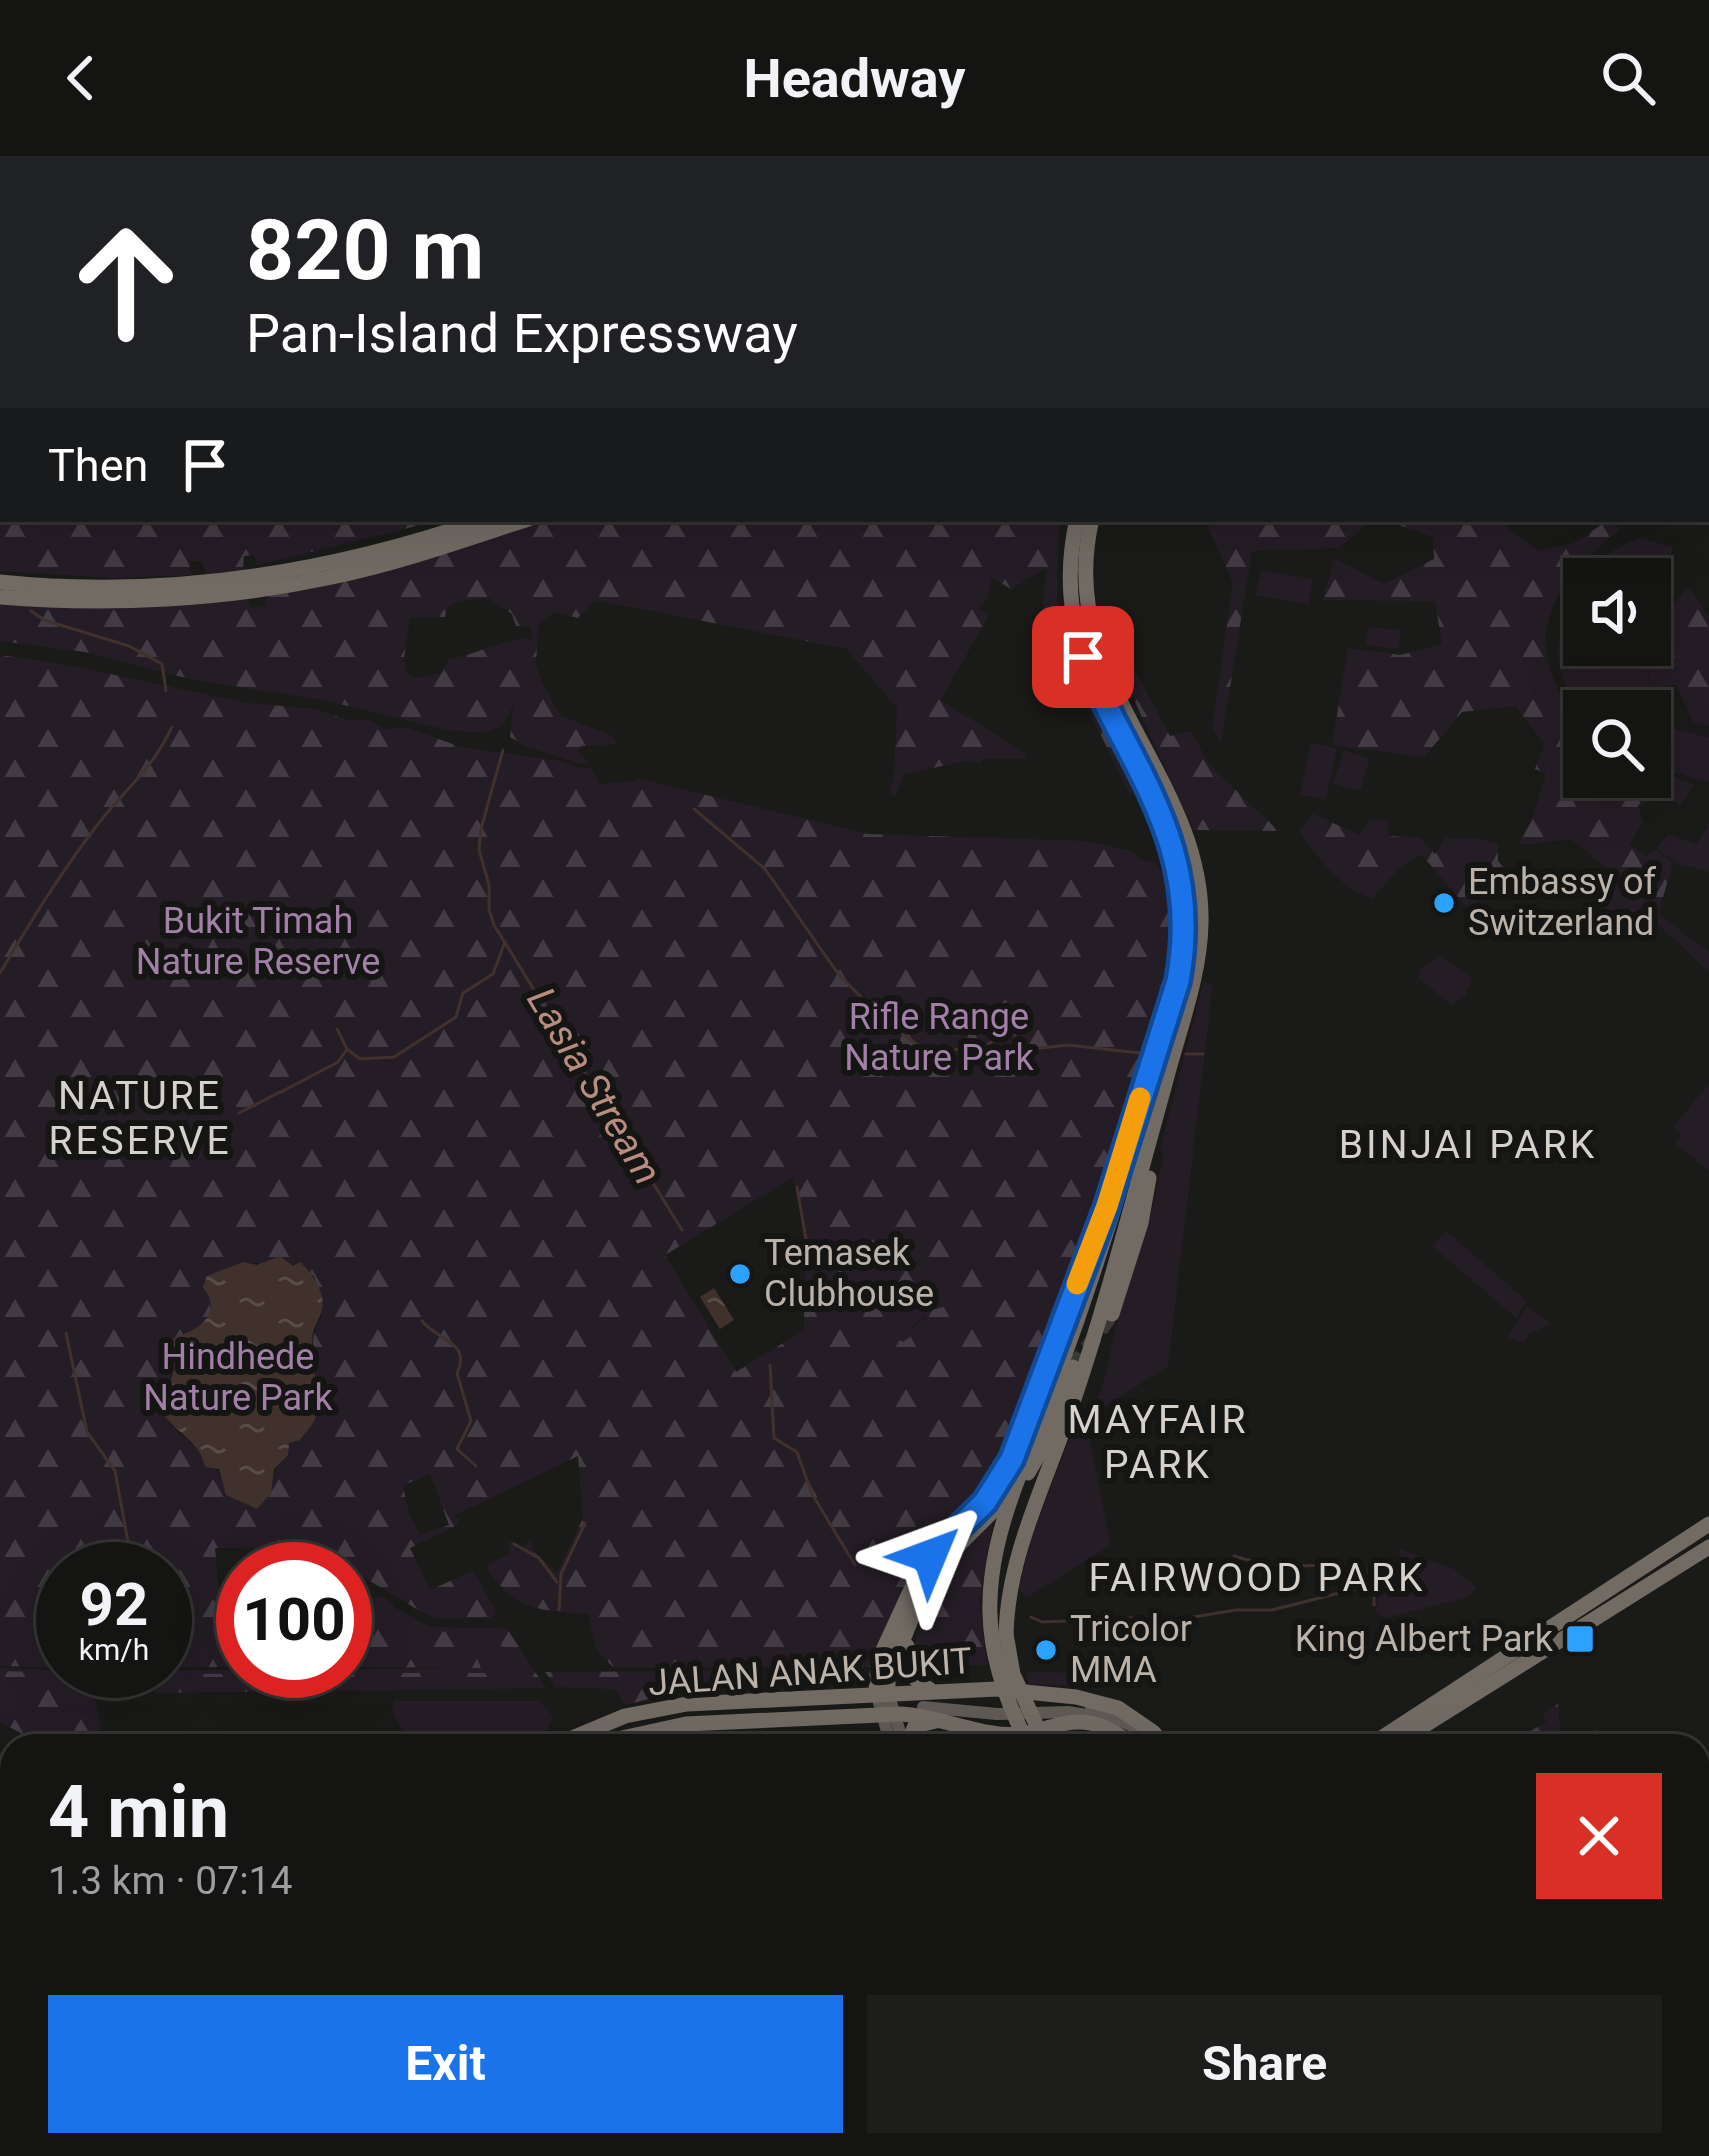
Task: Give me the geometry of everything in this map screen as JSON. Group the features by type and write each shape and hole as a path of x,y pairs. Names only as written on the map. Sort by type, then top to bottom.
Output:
{"highway":[{"path":"0,582 119,587 257,576 376,553 475,522"},
{"path":"0,596 116,601 266,588 382,564 518,522"},
{"path":"1067,522 1063,579 1069,593"},
{"path":"1077,522 1069,593 1072,622 1083,657 1169,817"},
{"path":"1092,522 1084,583 1093,640 1183,854 1186,929 1141,1223 1112,1314"},
{"path":"1024,1734 996,1668 987,1599 998,1535 1108,1227 1177,1010"},
{"path":"958,1536 1001,1479 1019,1441 1107,1206 1151,1057 1177,1010"},
{"path":"1040,1734 1013,1674 1006,1634 1007,1599 1018,1550 1080,1382 1177,1010"},
{"path":"894,1656 919,1572 1033,1467 1073,1367"},
{"path":"1412,1734 1445,1714 1474,1685 1709,1524"},
{"path":"1445,1714 1466,1708 1709,1546"},
{"path":"1390,1734 1709,1556"},
{"path":"882,1683 919,1614 934,1561"},
{"path":"894,1656 926,1698"},
{"name":"JALAN ANAK BUKIT","path":"614,1721 688,1704 826,1694 862,1683 882,1683 926,1698 1027,1690 1086,1698 1125,1712 1151,1734"},
{"name":"JALAN ANAK BUKIT","path":"633,1734 686,1724 887,1714 945,1720 1005,1734 1080,1720 1113,1734"},
{"path":"911,1734 915,1726 945,1720"},
{"path":"582,1734 614,1721"},
{"path":"640,1734 646,1731"}],"main road":[{"path":"882,1683 890,1734"},
{"name":"JALAN ANAK BUKIT","path":"926,1698 997,1714 1098,1713 1141,1734"},
{"name":"JALAN ANAK BUKIT","path":"614,1721 687,1709 854,1706 689,1718 620,1734"},
{"name":"JALAN ANAK BUKIT","path":"1098,1713 1130,1734"},
{"path":"887,1714 898,1734"}],"green space":[{"path":"0,522 433,522 258,565 254,555 244,556 242,583 250,608 265,607 266,596 368,576 539,522 1059,522 1057,598 1072,667 1133,793 1130,795 1042,615 1046,568 1011,589 991,577 988,598 978,608 990,614 940,700 1027,754 1024,759 966,761 904,774 895,797 889,793 897,708 847,649 595,600 578,618 555,612 538,624 536,665 543,685 561,716 613,736 616,744 581,746 578,752 588,762 580,764 510,737 514,704 502,726 483,733 448,730 327,701 186,678 85,652 0,641 0,603 132,608 206,604 209,586 202,561 189,562 191,575 113,578 0,571","holes":["489,598 512,614 516,626 531,626 532,639 449,659 442,673 413,678 407,674 404,658 410,618 445,617 447,608 459,601"]},
{"path":"1206,522 1369,522 1339,548 1252,551 1221,743 1212,729 1233,583"},
{"path":"1390,522 1504,522 1539,551 1574,543 1606,522 1619,530 1587,558 1563,558 1563,588 1547,629 1546,650 1563,704 1563,798 1652,798 1638,805 1643,822 1629,844 1647,857 1655,849 1673,863 1658,914 1709,952 1709,972 1654,920 1626,927 1600,904 1622,880 1571,839 1519,845 1546,774 1535,769 1544,743 1515,706 1462,712 1424,757 1332,745 1348,648 1400,655 1442,644 1435,601 1323,600 1334,558 1384,584 1434,559 1433,537"},
{"path":"1640,538 1673,547 1670,558 1603,558"},
{"path":"1261,570 1313,579 1309,604 1256,596"},
{"path":"1689,587 1709,617 1709,725 1693,722 1676,685 1652,689 1649,666 1671,666 1671,609"},
{"path":"1103,610 1170,736 1191,731 1209,765 1279,831 1194,830 1094,613"},
{"path":"1368,627 1401,630 1399,649 1366,645"},
{"path":"1559,637 1563,638 1563,666 1646,666 1652,690 1567,690 1557,658"},
{"path":"0,655 247,703 315,709 348,720 368,720 384,729 408,728 461,747 591,768 599,784 636,778 868,834 1087,841 1130,851 1156,863 1161,871 1172,870 1178,917 1175,950 1115,1166 1016,1438 1007,1460 873,1667 613,1667 597,1651 588,1614 541,1609 518,1600 486,1566 511,1553 508,1544 513,1541 519,1551 531,1540 533,1551 557,1573 583,1518 578,1456 455,1515 459,1524 410,1548 430,1590 473,1571 496,1611 491,1618 437,1618 372,1582 372,1542 216,1542 216,1667 192,1667 192,1542 36,1542 36,1667 0,1666","holes":["793,1177 805,1234 804,1330 736,1372 665,1255","243,1262 294,1266 314,1276 322,1310 313,1341 316,1417 286,1450 271,1493 250,1507 226,1495 215,1469 160,1409 173,1374 166,1366 167,1340 191,1333 211,1314 207,1277","927,1288 925,1319 896,1338 900,1326 895,1295 905,1289","430,1473 449,1525 420,1535 403,1486"]},
{"path":"1671,727 1709,738 1709,782 1671,772"},
{"path":"1311,743 1337,748 1326,800 1300,795"},
{"path":"1344,750 1370,759 1360,791 1333,783"},
{"path":"1671,776 1694,785 1680,806 1670,798"},
{"path":"1313,814 1360,835 1370,819 1387,822 1389,836 1419,838 1435,854 1446,838 1498,844 1498,861 1503,867 1498,888 1482,901 1471,893 1480,906 1472,913 1421,854 1401,866 1372,899 1331,871 1299,831"},
{"path":"1709,825 1709,872 1677,863 1656,848 1669,834 1696,844"},
{"path":"1439,956 1472,978 1465,996 1452,1005 1418,978 1420,969"},
{"path":"1204,982 1213,984 1168,1366 1089,1417 1102,1388 1132,1259 1151,1215 1164,1155 1160,1148"},
{"path":"1709,1083 1709,1171 1675,1143 1681,1135 1673,1128"},
{"path":"1446,1231 1527,1301 1516,1318 1432,1246"},
{"path":"927,1288 946,1298 943,1307 910,1328 910,1337 903,1342 896,1338 899,1326 885,1311 902,1293"},
{"path":"1527,1306 1551,1323 1523,1343 1508,1337"},
{"name":"MAYFAIR PARK","path":"1079,1414 1090,1441 1111,1545 1026,1598 1019,1588 1031,1539"},
{"path":"993,1521 979,1602 987,1665 912,1664 910,1657 940,1571"},
{"path":"1400,1549 1454,1569 1477,1588 1465,1598 1385,1618 1376,1612 1378,1594 1357,1579 1359,1568 1400,1562"},
{"path":"381,1596 394,1604 390,1625 413,1635 453,1629 472,1644 481,1668 372,1667 372,1599"},
{"path":"394,1607 430,1627 491,1628 477,1632 485,1642 515,1650 493,1668 533,1668 536,1673 372,1673 372,1669 480,1668 441,1635 413,1636 390,1626 388,1618"},
{"path":"507,1629 533,1668 493,1668 486,1658 489,1653 513,1655 515,1651 476,1638 477,1632"},
{"path":"0,1667 36,1669 36,1672 0,1671"},
{"path":"192,1670 216,1670 216,1674 192,1674"},
{"path":"0,1671 36,1672 36,1698 95,1698 102,1734 22,1734 0,1722"},
{"path":"743,1671 743,1679 677,1688 672,1683 657,1697 625,1705 615,1689 556,1687 545,1672"},
{"path":"1026,1672 1092,1673 1089,1687 1029,1684"},
{"path":"372,1673 536,1673 546,1688 372,1690"},
{"path":"192,1674 216,1674 216,1692 192,1693"},
{"path":"394,1701 541,1701 553,1717 548,1730 538,1734 404,1734 392,1711"},
{"path":"1558,1703 1560,1734 1530,1734 1546,1722 1543,1713"}],"water":[{"path":"280,1256 293,1266 300,1262 322,1298 312,1337 317,1406 315,1419 300,1440 289,1443 288,1455 274,1469 271,1493 257,1509 226,1495 219,1469 205,1467 198,1450 160,1409 173,1374 166,1366 167,1340 196,1328 209,1315 211,1307 203,1287 207,1276 243,1262 257,1265"},
{"path":"714,1288 734,1320 720,1329 700,1297"}],"waterway":[{"path":"31,611 44,620 129,646 162,664 166,691"},
{"path":"0,973 71,860 147,767 172,727"},
{"name":"Lasia Stream","path":"503,750 479,850 494,925 682,1230"},
{"path":"694,809 765,869 839,975 886,1022 929,1053 986,1046 1010,1028 1015,1045 1022,1050 1068,1045 1149,1054"},
{"name":"Lasia Stream","path":"281,1092 338,1062 347,1049 360,1059 394,1057 456,1017 463,993 493,974 505,942"},
{"path":"337,1029 347,1049"},
{"path":"1186,1054 1203,1054"},
{"name":"Lasia Stream","path":"239,1113 280,1092"},
{"path":"797,1187 806,1240"},
{"path":"422,1321 460,1355 457,1373 471,1421 457,1449 476,1466"},
{"path":"66,1333 87,1432 115,1471 128,1542"},
{"name":"Lasia Stream","path":"770,1365 774,1438 797,1452 812,1494 855,1565"},
{"path":"559,1610 561,1574 585,1523"},
{"path":"514,1544 539,1558 557,1582"},
{"path":"1234,1556 1283,1566 1333,1563 1338,1577 1362,1586"},
{"path":"1031,1617 1042,1622 1155,1617 1169,1621 1236,1610 1272,1610 1363,1587 1374,1595 1374,1605"}],"tunnel":[{"path":"1073,1367 1112,1314"}],"slow traffic":[{"path":"1077,1284 1140,1098"}],"place":[{"name":"Embassy of Switzerland","path":"1444,903"},
{"name":"Temasek Clubhouse","path":"740,1274"},
{"name":"King Albert Park","path":"1580,1639"},
{"name":"Tricolor MMA","path":"1046,1650"}],"district":[{"name":"NATURE RESERVE","path":"140,1118"},
{"name":"BINJAI PARK","path":"1468,1145"},
{"name":"MAYFAIR PARK","path":"1158,1442"},
{"name":"FAIRWOOD PARK","path":"1257,1578"}],"route":[{"path":"930,1556 985,1502 1012,1459 1107,1206 1170,1009 1185,946 1184,893 1176,856 1083,657"}],"park label":[{"name":"Bukit Timah Nature Reserve","path":"258,942"},
{"name":"Rifle Range Nature Park","path":"939,1038"},
{"name":"Hindhede Nature Park","path":"238,1378"}]}
